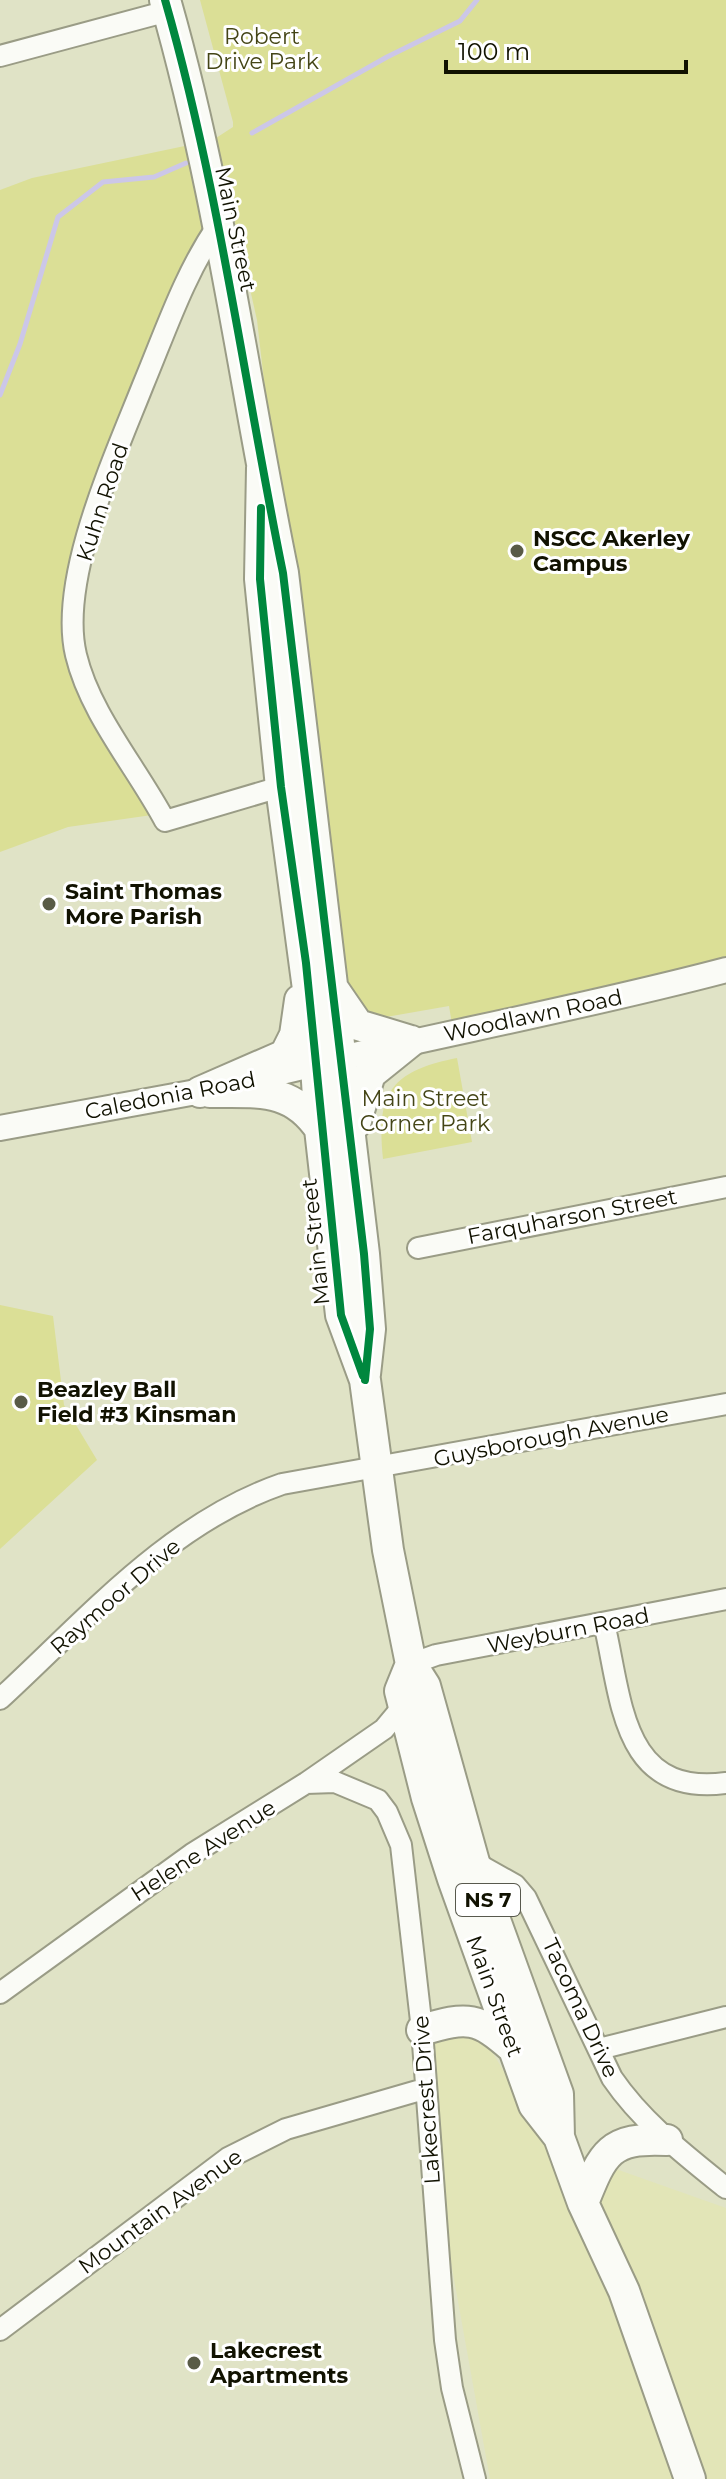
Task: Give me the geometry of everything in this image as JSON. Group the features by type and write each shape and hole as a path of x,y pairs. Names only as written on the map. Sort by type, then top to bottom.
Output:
{"main road":[{"name":"Main Street","path":"166,6 239,325 262,468 260,579 293,784 331,984 328,1060 320,1129 341,1315 365,1380"},
{"name":"Main Street","path":"293,784 306,963 328,1060 352,1142 370,1329 365,1380 376,1469 411,1664 425,1686 474,1862 558,2094 559,2137"},
{"path":"200,1092 285,1055 295,1035 306,963"},
{"path":"331,984 358,1025 411,1041"},
{"path":"352,1142 370,1074 411,1041"},
{"path":"200,1092 272,1093 303,1107 320,1129"},
{"name":"Main Street","path":"411,1664 400,1691 427,1798 453,1879 534,2105 559,2137 583,2203 624,2291 690,2479"},
{"path":"422,2030 448,2022 473,2022 488,2026 513,2048"},
{"path":"583,2203 600,2161 614,2147 638,2138 667,2140"}],"street":[{"path":"0,56 166,6"},
{"name":"Kuhn Road","path":"218,225 192,263 94,511 77,590 75,652 99,707 165,821 293,784"},
{"name":"Woodlawn Road","path":"328,1060 587,1006 726,970"},
{"name":"Caledonia Road","path":"0,1128 200,1092 328,1060"},
{"name":"Farquharson Street","path":"418,1248 726,1187"},
{"name":"Guysborough Avenue","path":"376,1469 726,1404"},
{"name":"Raymoor Drive","path":"0,1699 159,1553 210,1518 256,1493 282,1484 376,1469"},
{"name":"Weyburn Road","path":"411,1664 430,1657 726,1599"},
{"path":"604,1623 632,1738 645,1761 679,1783 726,1783"},
{"name":"Helene Avenue","path":"0,1993 192,1854 306,1783 384,1729 404,1705"},
{"name":"Lakecrest Drive","path":"306,1783 335,1782 366,1793 378,1800 396,1829 405,1870 422,2030 424,2089 447,2353 475,2479"},
{"name":"Tacoma Drive","path":"474,1862 515,1885 526,1898 626,2099 667,2140 726,2188"},
{"path":"599,2049 726,2017"},
{"name":"Mountain Avenue","path":"0,2330 238,2152 286,2129 424,2089"}],"shaded area":[{"path":"432,2030 482,2035 548,2145 726,2208 726,2479 490,2479 447,2240"}],"green space":[{"name":"NSCC Akerley Campus","path":"200,0 726,0 726,962 579,991 452,1024 449,1006 346,1024 296,658 257,320 216,138 233,127 233,122"},
{"path":"199,143 211,205 92,540 76,655 166,813 68,827 0,852 0,190 32,178"},
{"name":"Main Street Corner Park","path":"457,1058 472,1142 383,1159 382,1117 393,1089 403,1078 417,1070"},
{"path":"0,1305 53,1316 64,1405 97,1460 0,1549"}],"waterway":[{"path":"252,133 387,57 460,21 477,0"},
{"path":"0,395 20,344 58,217 103,182 154,177 186,163"}],"cycle path":[{"path":"165,0 216,214 283,573 364,1254 370,1329 365,1380"},
{"path":"261,508 260,579 281,787 306,963 341,1315 363,1376"}],"place":[{"name":"NSCC Akerley Campus","path":"517,551"},
{"name":"Saint Thomas More Parish","path":"49,904"},
{"name":"Beazley Ball Field #3 Kinsman","path":"21,1402"},
{"name":"Lakecrest Apartments","path":"194,2363"}],"park label":[{"name":"Robert Drive Park","path":"262,48"}]}
